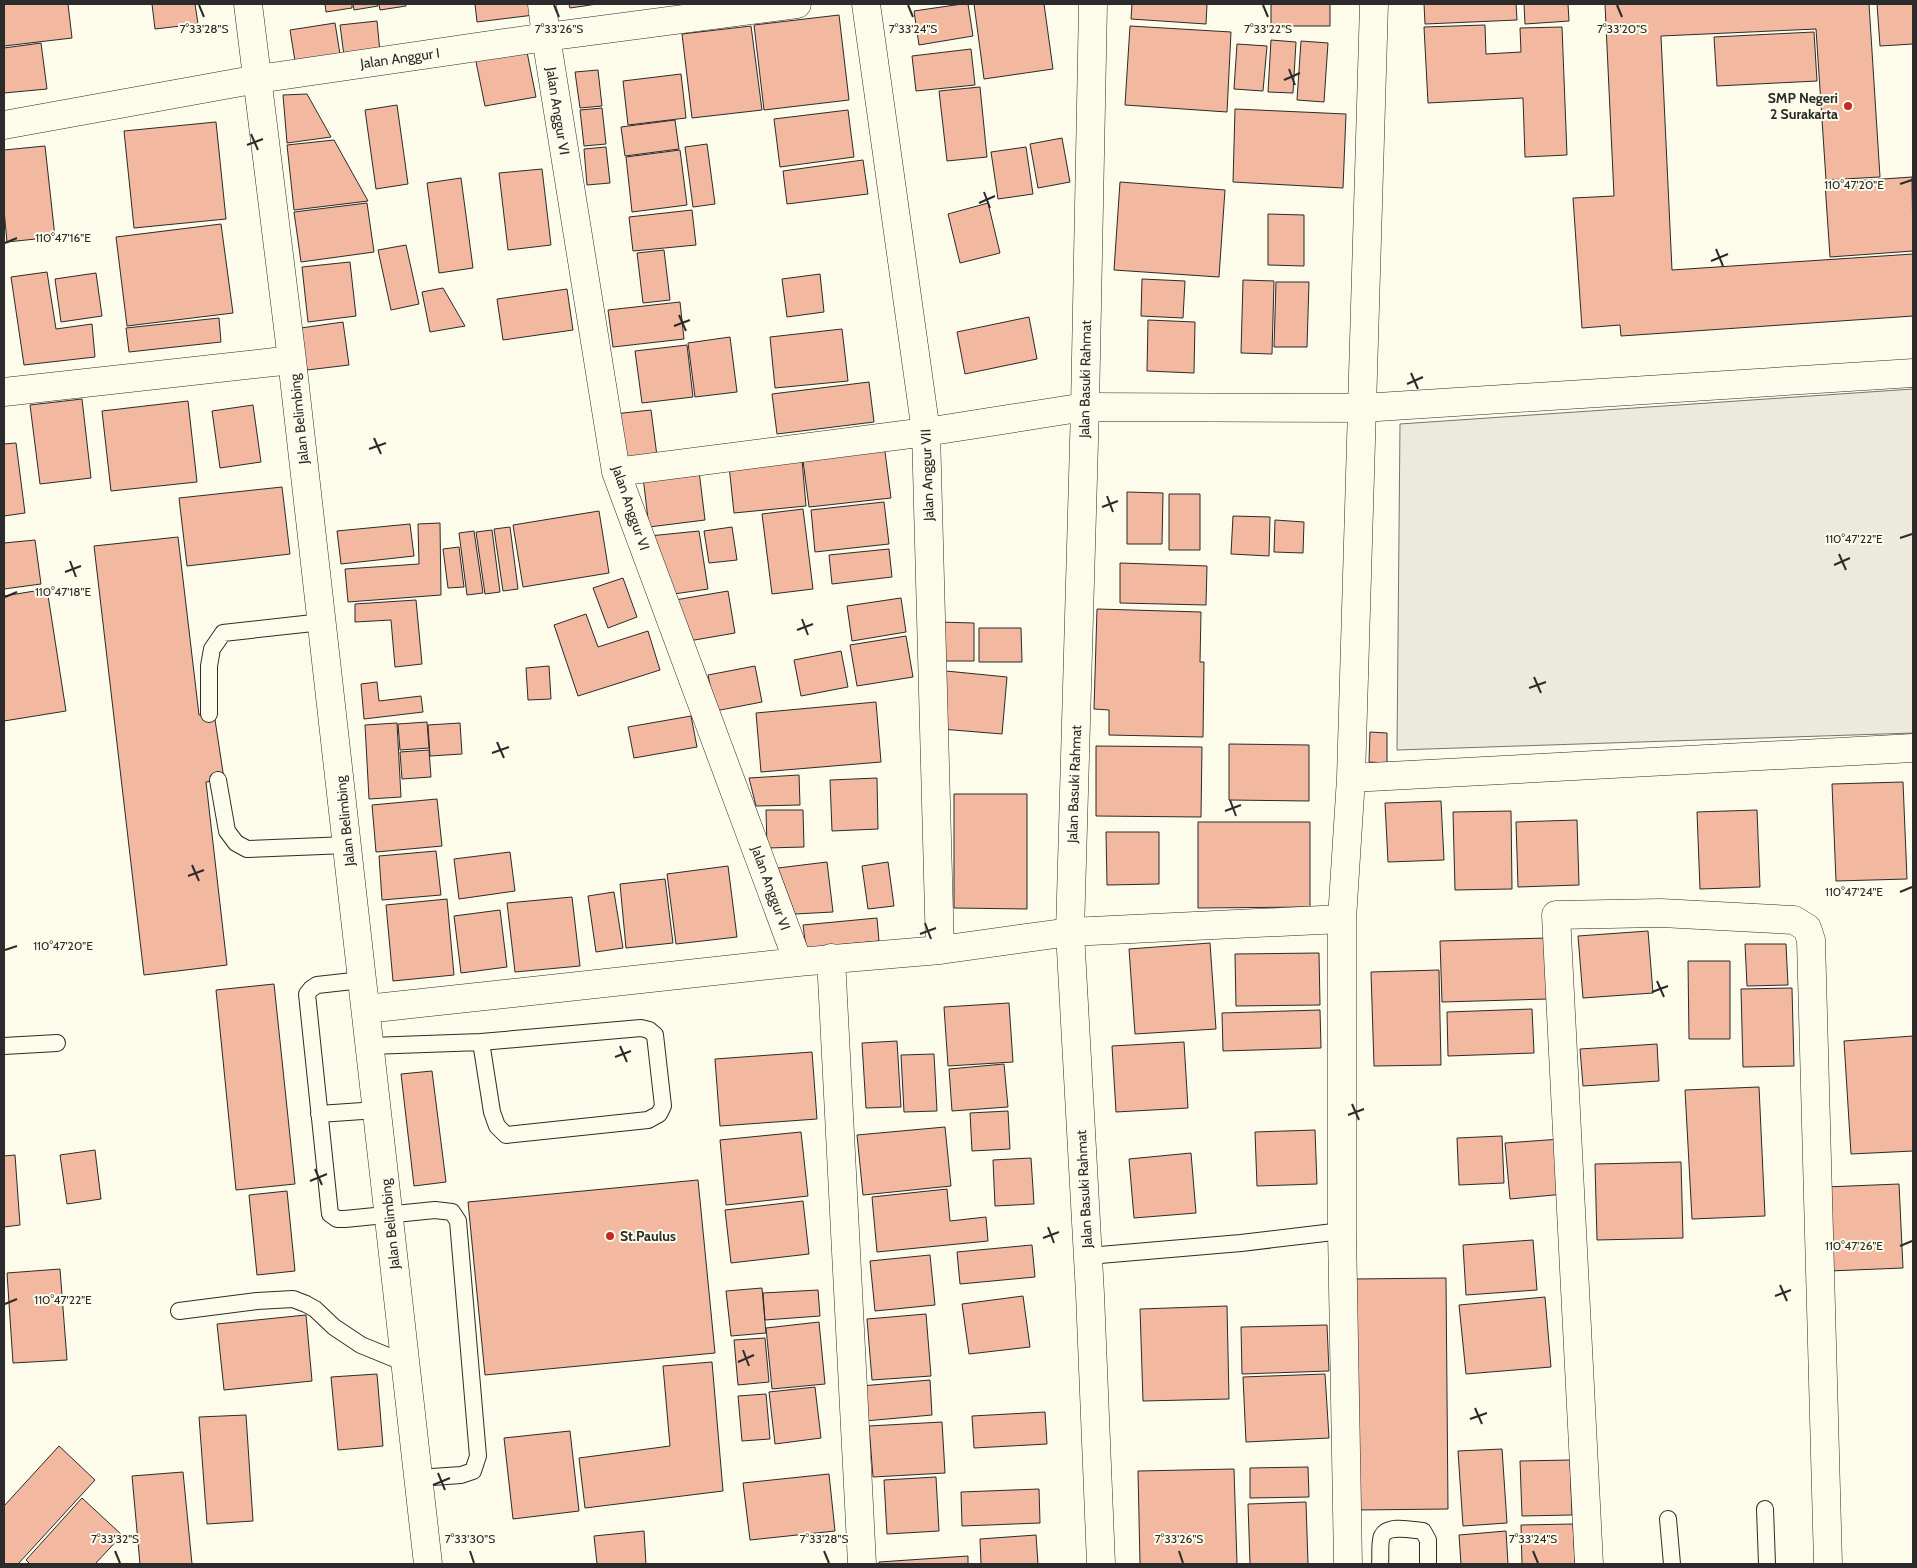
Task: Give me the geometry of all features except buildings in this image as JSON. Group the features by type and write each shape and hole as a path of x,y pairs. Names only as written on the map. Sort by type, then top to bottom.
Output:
{"street":[{"name":"Jalan Belimbing","path":"248,4 292,360 428,1564"},
{"name":"Jalan Anggur VI","path":"542,4 616,472 798,962"},
{"name":"Jalan Anggur I","path":"4,125 258,79 546,37 797,4"},
{"name":"Jalan Anggur VII","path":"866,4 926,432 940,950"},
{"name":"Jalan Basuki Rahmat","path":"1093,4 1085,407 1070,932 1088,1256 1101,1564"},
{"path":"1348,1564 1342,1231 1342,919 1351,778 1374,4"},
{"path":"4,392 292,360"},
{"path":"616,472 926,432 1085,407 1362,408 1913,373"},
{"path":"1351,778 1913,748"},
{"path":"1589,1564 1556,915 1661,913 1794,920 1807,928 1810,940 1828,1564"},
{"path":"366,1009 831,958 940,950 1070,932 1342,919"},
{"path":"831,958 862,1564"}],"lane":[{"path":"209,714 209,666 212,649 223,633 322,622"},
{"path":"218,780 227,831 236,843 247,849 347,845"},
{"path":"362,980 317,985 311,988 307,994 330,1214 337,1219 345,1219 435,1210 452,1212 458,1221 478,1456 473,1470 467,1473 418,1478"},
{"path":"370,1046 481,1042 641,1028 649,1030 655,1035 663,1106 659,1114 648,1120 506,1135 497,1126 492,1112 481,1042"},
{"path":"4,1046 57,1043"},
{"path":"320,1114 377,1110"},
{"path":"1088,1256 1241,1243 1342,1231"},
{"path":"179,1311 257,1301 293,1300 306,1304 315,1310 334,1327 360,1345 405,1363"},
{"path":"1765,1509 1767,1564"},
{"path":"1668,1519 1672,1564"},
{"path":"1380,1564 1381,1537 1385,1532 1392,1529 1423,1531 1428,1540 1428,1564"}],"shaded area":[{"path":"1913,389 1913,733 1397,750 1400,424"}],"place":[{"name":"SMP Negeri 2 Surakarta","path":"1848,106"},
{"name":"St.Paulus","path":"610,1236"}]}
